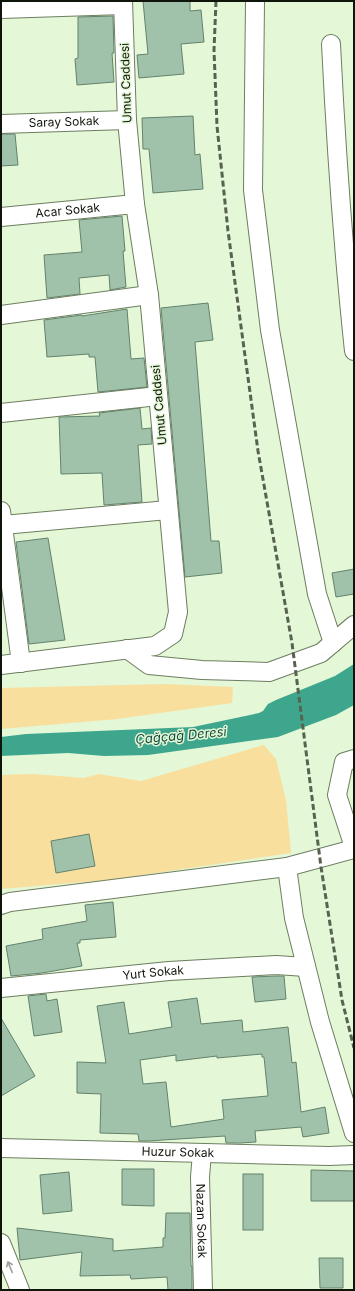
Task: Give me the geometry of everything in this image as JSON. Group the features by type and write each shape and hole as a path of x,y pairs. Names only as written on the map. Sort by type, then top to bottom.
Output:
{"street":[{"path":"255,1 254,198 270,330 317,594 333,642"},
{"path":"1,10 123,3"},
{"name":"Umut Caddesi","path":"1,665 155,646 173,634 178,612 149,295 135,204 127,120 123,3"},
{"path":"331,44 345,267 354,351"},
{"name":"Saray Sokak","path":"1,124 127,120"},
{"name":"Acar Sokak","path":"1,217 135,204"},
{"path":"1,315 149,295"},
{"path":"1,413 158,396"},
{"path":"20,663 2,518 168,510"},
{"path":"128,649 149,665 202,670 269,672 320,652 354,625"},
{"path":"1,905 10,902 287,867 354,848 337,795 344,762 354,759"},
{"path":"287,867 294,918 306,967 320,1022 354,1133"},
{"name":"Yurt Sokak","path":"1,988 169,971 276,965 306,967"},
{"name":"Huzur Sokak","path":"1,1148 329,1156 354,1155"},
{"name":"Nazan Sokak","path":"202,1153 200,1177 203,1290"},
{"path":"1,1243 20,1290"}],"shaded area":[{"path":"164,684 233,687 232,703 117,719 1,729 1,688"},
{"path":"264,745 276,759 286,800 291,853 109,880 1,889 1,775 33,774 84,778 99,774 141,781"}],"water":[{"name":"Çağçağ Deresi","path":"354,664 354,705 336,715 278,737 148,755 104,756 68,753 1,756 1,737 26,734 193,727 259,713 263,711 268,704 335,676"}],"building":[{"path":"143,1 190,1 190,11 201,10 204,42 181,44 184,74 139,78 137,55 148,54"},
{"path":"113,16 114,53 112,53 114,82 77,85 75,59 78,58 78,17"},
{"path":"193,116 195,155 200,154 203,189 153,193 149,149 143,149 142,118"},
{"path":"1,134 15,134 18,165 1,166"},
{"path":"122,216 126,287 110,290 109,275 79,278 80,294 47,298 44,255 82,252 79,220"},
{"path":"208,303 213,340 195,342 211,541 219,541 222,573 185,577 161,308"},
{"path":"127,309 131,359 144,358 147,387 98,392 95,357 89,357 89,354 47,357 44,320"},
{"path":"140,408 142,429 151,428 152,444 138,445 142,502 104,505 102,473 61,474 59,417 100,416 99,413"},
{"path":"48,538 65,640 29,644 16,542"},
{"path":"354,569 354,594 336,597 332,573"},
{"path":"89,834 95,866 56,873 51,841"},
{"path":"113,902 116,937 80,940 80,943 77,943 82,966 42,973 11,976 6,946 43,939 42,929 87,921 85,905"},
{"path":"284,976 286,999 255,1002 252,977"},
{"path":"46,994 47,1001 57,999 62,1032 34,1036 28,996"},
{"path":"197,998 201,1024 242,1020 243,1032 288,1027 292,1063 296,1062 301,1112 325,1107 329,1133 303,1137 301,1127 255,1131 256,1142 226,1143 225,1136 139,1141 138,1134 100,1133 101,1094 77,1093 77,1062 106,1063 97,1006 124,1002 129,1034 172,1027 168,1002","holes":["262,1054 262,1057 264,1057 268,1096 222,1100 224,1119 171,1127 166,1082 143,1084 140,1060 176,1055 176,1061 217,1056 217,1058"]},
{"path":"1,1018 35,1076 1,1096"},
{"path":"122,1169 154,1169 154,1206 122,1205"},
{"path":"311,1170 354,1171 354,1201 311,1201"},
{"path":"69,1172 72,1211 43,1214 40,1175"},
{"path":"243,1174 263,1174 263,1230 243,1230"},
{"path":"166,1213 190,1213 192,1290 168,1290 167,1277 131,1279 130,1275 80,1276 82,1252 20,1260 17,1228 113,1239 113,1251 163,1247 163,1238 165,1238"},
{"path":"319,1258 343,1258 343,1288 320,1288"}],"railway":[{"path":"216,1 214,50 217,126 228,231 258,451 292,643 321,867 342,1000 354,1048"}]}
